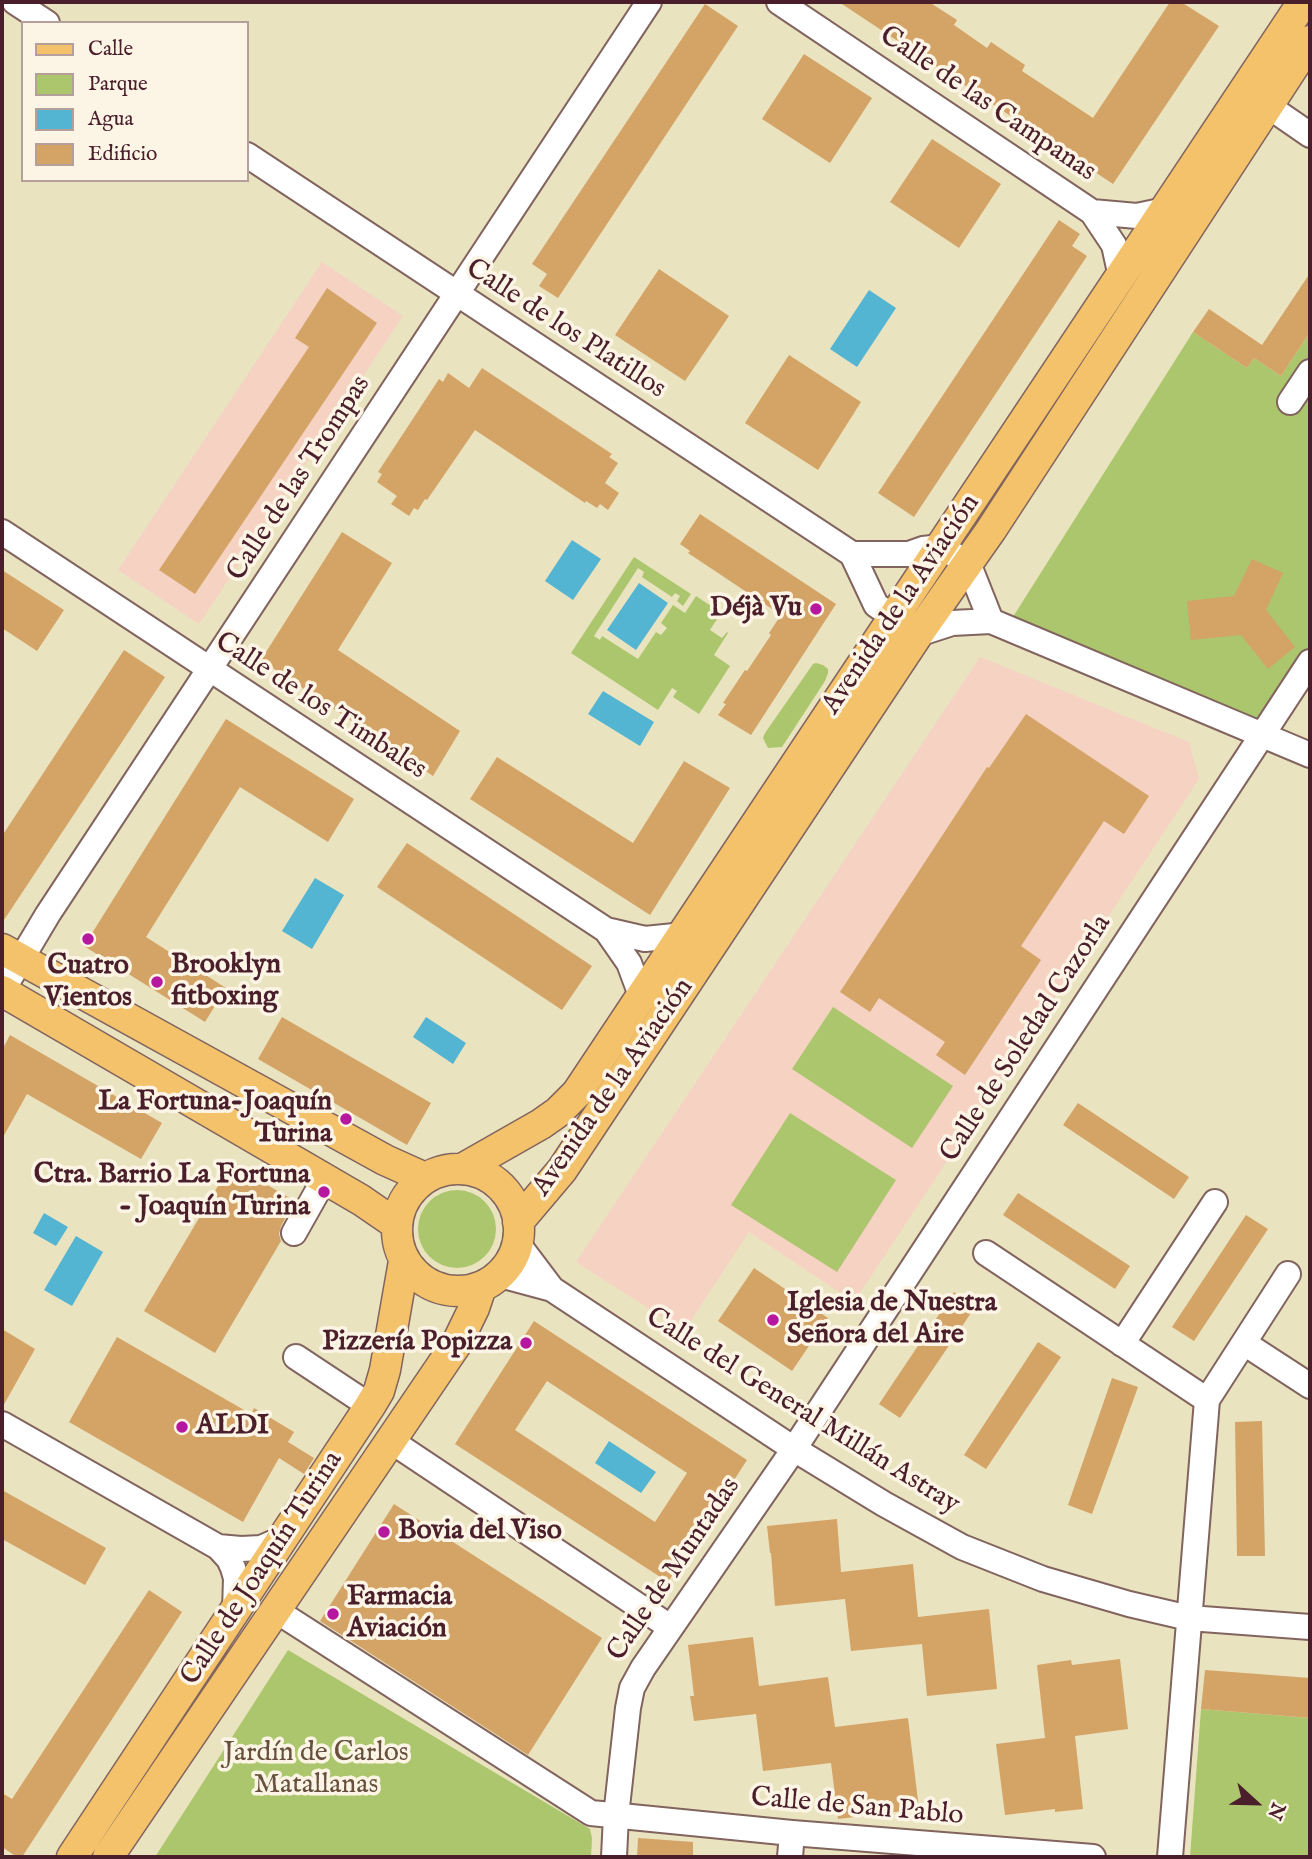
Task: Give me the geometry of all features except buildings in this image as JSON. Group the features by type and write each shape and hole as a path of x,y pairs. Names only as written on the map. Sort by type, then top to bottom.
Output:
{"main road":[{"name":"Avenida de la Aviación","path":"518,1233 562,1170 941,547 1304,2"},
{"name":"Avenida de la Aviación","path":"461,1169 541,1124 577,1093 896,619 968,563 991,530 1310,41"},
{"path":"11,955 384,1160 425,1178"},
{"path":"2,991 325,1178 396,1224"},
{"path":"461,1169 478,1172 505,1191 514,1206 518,1233 511,1261 490,1281 463,1292 446,1291 429,1285 415,1275 404,1261 399,1249 396,1224 399,1210 414,1187 436,1172 461,1169"},
{"name":"Calle de Joaquín Turina","path":"72,1857 379,1391 404,1261"},
{"name":"Calle de Joaquín Turina","path":"108,1857 457,1343 490,1281"}],"street":[{"path":"15,2 44,21"},
{"name":"Calle de las Trompas","path":"2,991 11,955 48,914 649,2"},
{"name":"Calle de las Campanas","path":"779,2 1092,212 1114,245 1122,277"},
{"path":"1268,106 1310,135"},
{"name":"Calle de los Platillos","path":"248,156 852,554"},
{"name":"Calle de las Campanas","path":"1092,212 1137,216 1165,210"},
{"path":"1290,402 1310,372"},
{"name":"Calle de los Timbales","path":"2,532 607,930 645,939 684,935"},
{"path":"896,619 879,579 895,561 923,549 941,547 968,563 991,621"},
{"path":"852,554 909,554"},
{"path":"852,554 896,619"},
{"path":"896,619 952,624 991,621 1310,755"},
{"name":"Calle de Soledad Cazorla","path":"794,1449 1310,662"},
{"name":"Calle de los Timbales","path":"607,930 629,963 642,998"},
{"path":"294,1233 325,1178"},
{"path":"1122,1344 1215,1202"},
{"name":"Calle del General Millán Astray","path":"518,1233 552,1289 794,1449 884,1504 975,1552 1043,1579 1189,1618 1310,1627"},
{"path":"986,1252 1207,1400"},
{"path":"1170,1857 1207,1400 1288,1275"},
{"name":"Calle del General Millán Astray","path":"490,1281 552,1289"},
{"path":"1244,1343 1310,1386"},
{"path":"296,1357 370,1406"},
{"path":"2,1424 218,1547 229,1559 236,1578 235,1611"},
{"path":"391,1441 670,1627"},
{"name":"Calle de Muntadas","path":"614,1857 616,1816 632,1688 670,1627 794,1449"},
{"path":"218,1547 261,1548 284,1538"},
{"name":"Calle de San Pablo","path":"275,1610 591,1813 792,1833 1093,1857"},
{"path":"790,1857 792,1833"}],"shaded area":[{"path":"322,262 403,316 199,624 118,570"},
{"path":"980,657 1189,742 1199,779 854,1302 749,1232 684,1331 576,1262"}],"green space":[{"path":"1193,332 1247,368 1254,358 1281,376 1310,332 1310,655 1262,734 1011,620"},
{"path":"634,557 691,594 683,606 677,601 680,596 675,593 672,597 642,577 644,572 638,568 594,636 600,640 602,636 638,659 656,632 661,635 667,628 661,623 673,605 685,613 696,596 711,606 712,616 717,619 710,630 722,638 728,633 714,655 730,666 699,714 673,697 677,691 672,688 658,710 571,653"},
{"path":"816,663 828,669 825,681 782,747 768,748 763,738 765,733"},
{"path":"833,1007 953,1086 912,1148 792,1069"},
{"path":"790,1113 896,1180 837,1272 731,1205"},
{"path":"449,1190 465,1190 479,1196 490,1207 496,1221 496,1237 490,1251 479,1262 465,1268 449,1268 435,1262 424,1251 418,1237 418,1221 424,1207 435,1196"},
{"name":"Jardín de Carlos Matallanas","path":"288,1650 590,1829 591,1857 155,1857"},
{"path":"1201,1709 1310,1718 1310,1857 1190,1857"}],"water":[{"path":"869,290 896,308 857,367 830,349"},
{"path":"572,540 601,559 573,600 545,581"},
{"path":"639,583 668,603 636,650 607,630"},
{"path":"603,691 654,722 640,746 588,714"},
{"path":"315,878 344,895 312,949 282,931"},
{"path":"426,1017 466,1043 453,1064 413,1037"},
{"path":"44,1213 68,1227 56,1246 33,1233"},
{"path":"76,1236 103,1252 72,1306 44,1290"},
{"path":"609,1441 656,1472 641,1493 595,1463"}],"place":[{"name":"Déjà Vu","path":"816,609"},
{"name":"Cuatro Vientos","path":"88,939"},
{"name":"Brooklyn fitboxing","path":"157,982"},
{"name":"La Fortuna-Joaquín Turina","path":"346,1119"},
{"name":"Ctra. Barrio La Fortuna - Joaquín Turina","path":"324,1192"},
{"name":"Iglesia de Nuestra Señora del Aire","path":"773,1320"},
{"name":"Pizzería Popizza","path":"526,1343"},
{"name":"ALDI","path":"182,1427"},
{"name":"Bovia del Viso","path":"384,1532"},
{"name":"Farmacia Aviación","path":"333,1614"}]}
